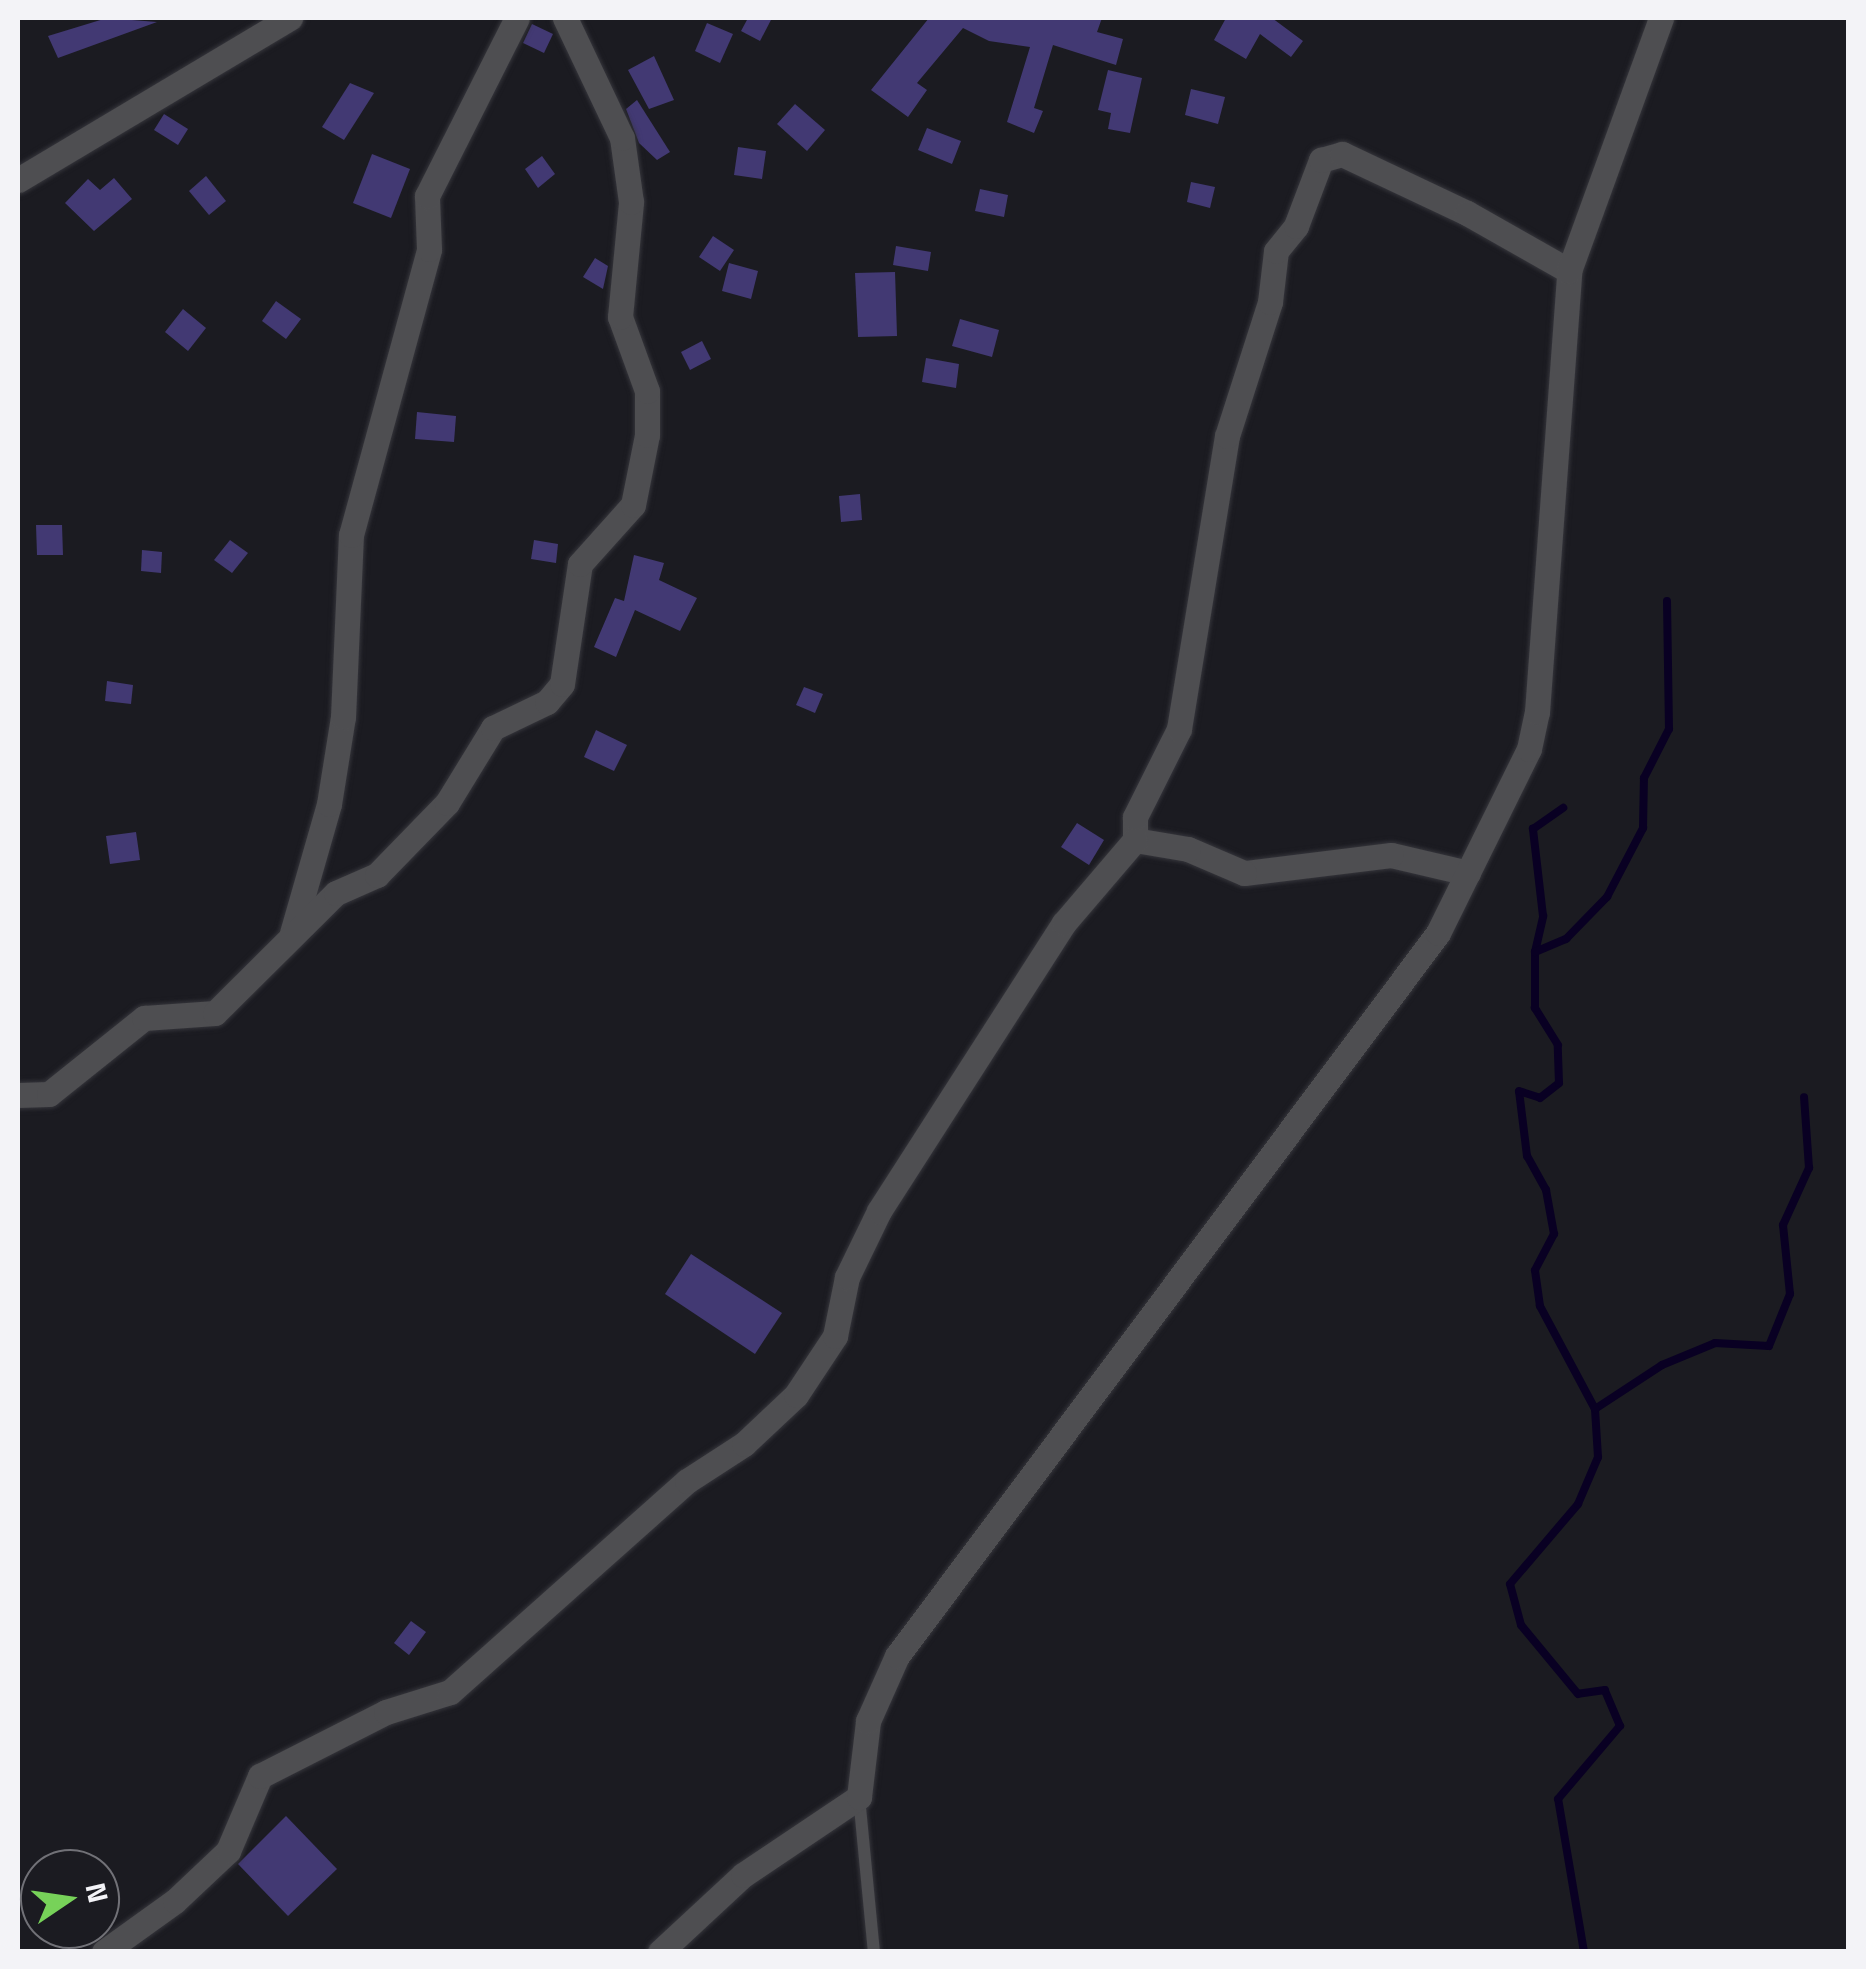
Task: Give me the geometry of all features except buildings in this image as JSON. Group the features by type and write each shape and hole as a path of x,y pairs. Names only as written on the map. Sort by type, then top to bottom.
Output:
{"street":[{"path":"18,180 290,18"},
{"path":"292,933 329,804 343,717 350,535 428,249 428,196 517,18"},
{"path":"18,1095 49,1094 144,1018 216,1013 336,893 377,875 447,803 493,728 547,702 562,684 580,564 633,505 647,434 647,392 620,317 632,202 622,138 566,18"},
{"path":"660,1952 742,1875 859,1797 868,1721 897,1656 1425,958 1529,748 1537,712 1569,272 1661,18"},
{"path":"104,1952 174,1901 228,1850 260,1776 386,1712 450,1692 687,1481 744,1444 796,1396 835,1336 847,1276 878,1211 1064,923 1135,840 1136,817 1179,729 1226,436 1270,302 1276,251 1296,226 1321,160 1342,154 1467,212 1569,272"},
{"path":"1135,840 1188,850 1244,873 1392,855 1468,873"}],"lane":[{"path":"859,1797 874,1952"}],"waterway":[{"path":"1584,1952 1558,1799 1620,1726 1605,1690 1578,1694 1521,1625 1510,1584 1578,1504 1598,1457 1595,1409 1540,1306 1535,1270 1554,1234 1546,1190 1527,1156 1519,1091 1540,1098 1559,1083 1558,1045 1535,1008 1535,952 1566,939 1607,897 1643,828 1644,778 1669,729 1667,601"},
{"path":"1535,952 1543,916 1533,829 1563,808"},
{"path":"1595,1409 1662,1365 1715,1343 1769,1346 1790,1294 1783,1225 1809,1168 1804,1097"}]}
